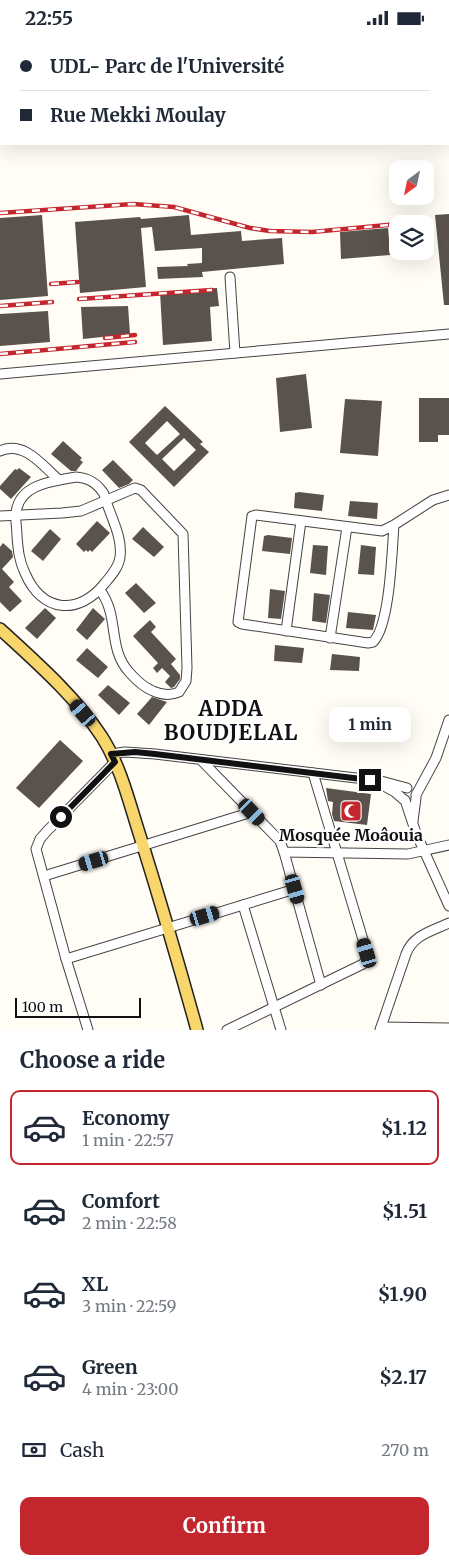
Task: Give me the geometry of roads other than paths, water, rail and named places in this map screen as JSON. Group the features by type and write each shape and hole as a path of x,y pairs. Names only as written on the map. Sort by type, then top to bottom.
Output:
{"main road":[{"path":"0,629 55,681 95,728 113,758 143,846 197,1030"}],"street":[{"path":"230,277 235,353"},
{"path":"0,374 449,334"},
{"path":"0,451 8,448 24,451 59,480"},
{"path":"84,477 100,487 119,542 120,557 112,575 100,590 92,597 64,607 54,603 36,590 29,582 21,565 16,515 18,504 27,491 59,480 84,477"},
{"path":"0,516 81,511 137,488 141,490 182,532 187,668 186,681 179,692 167,695 150,689 140,683 123,666 116,648 112,615 108,603 100,590"},
{"path":"394,525 386,606 376,639 372,643 242,624 237,620 251,517 256,515 382,531 433,500 449,495"},
{"path":"286,631 300,521"},
{"path":"330,638 347,527"},
{"path":"370,780 392,790 411,802 412,792 432,767 449,720"},
{"path":"88,1030 37,855 37,845 47,831 113,758 135,752 155,754 381,781 412,792"},
{"path":"201,760 280,841 321,985"},
{"path":"227,1030 363,964 367,953 313,773"},
{"path":"412,792 413,824"},
{"path":"404,799 424,851 449,905"},
{"path":"44,876 252,812"},
{"path":"284,852 408,854 449,845"},
{"path":"66,959 295,889"},
{"path":"243,905 281,1030"},
{"path":"449,923 418,937 411,943 381,1029 449,1028"}],"railway":[{"path":"0,213 133,204 174,207 250,228 270,231 312,232 389,225"},
{"path":"51,284 78,282"},
{"path":"79,299 212,290"},
{"path":"0,306 52,302"},
{"path":"105,338 135,335"},
{"path":"0,354 135,342"}],"place":[{"name":"Mosquée Moâouia","path":"351,811"}],"district":[{"name":"ADDA BOUDJELAL","path":"231,721"}]}
